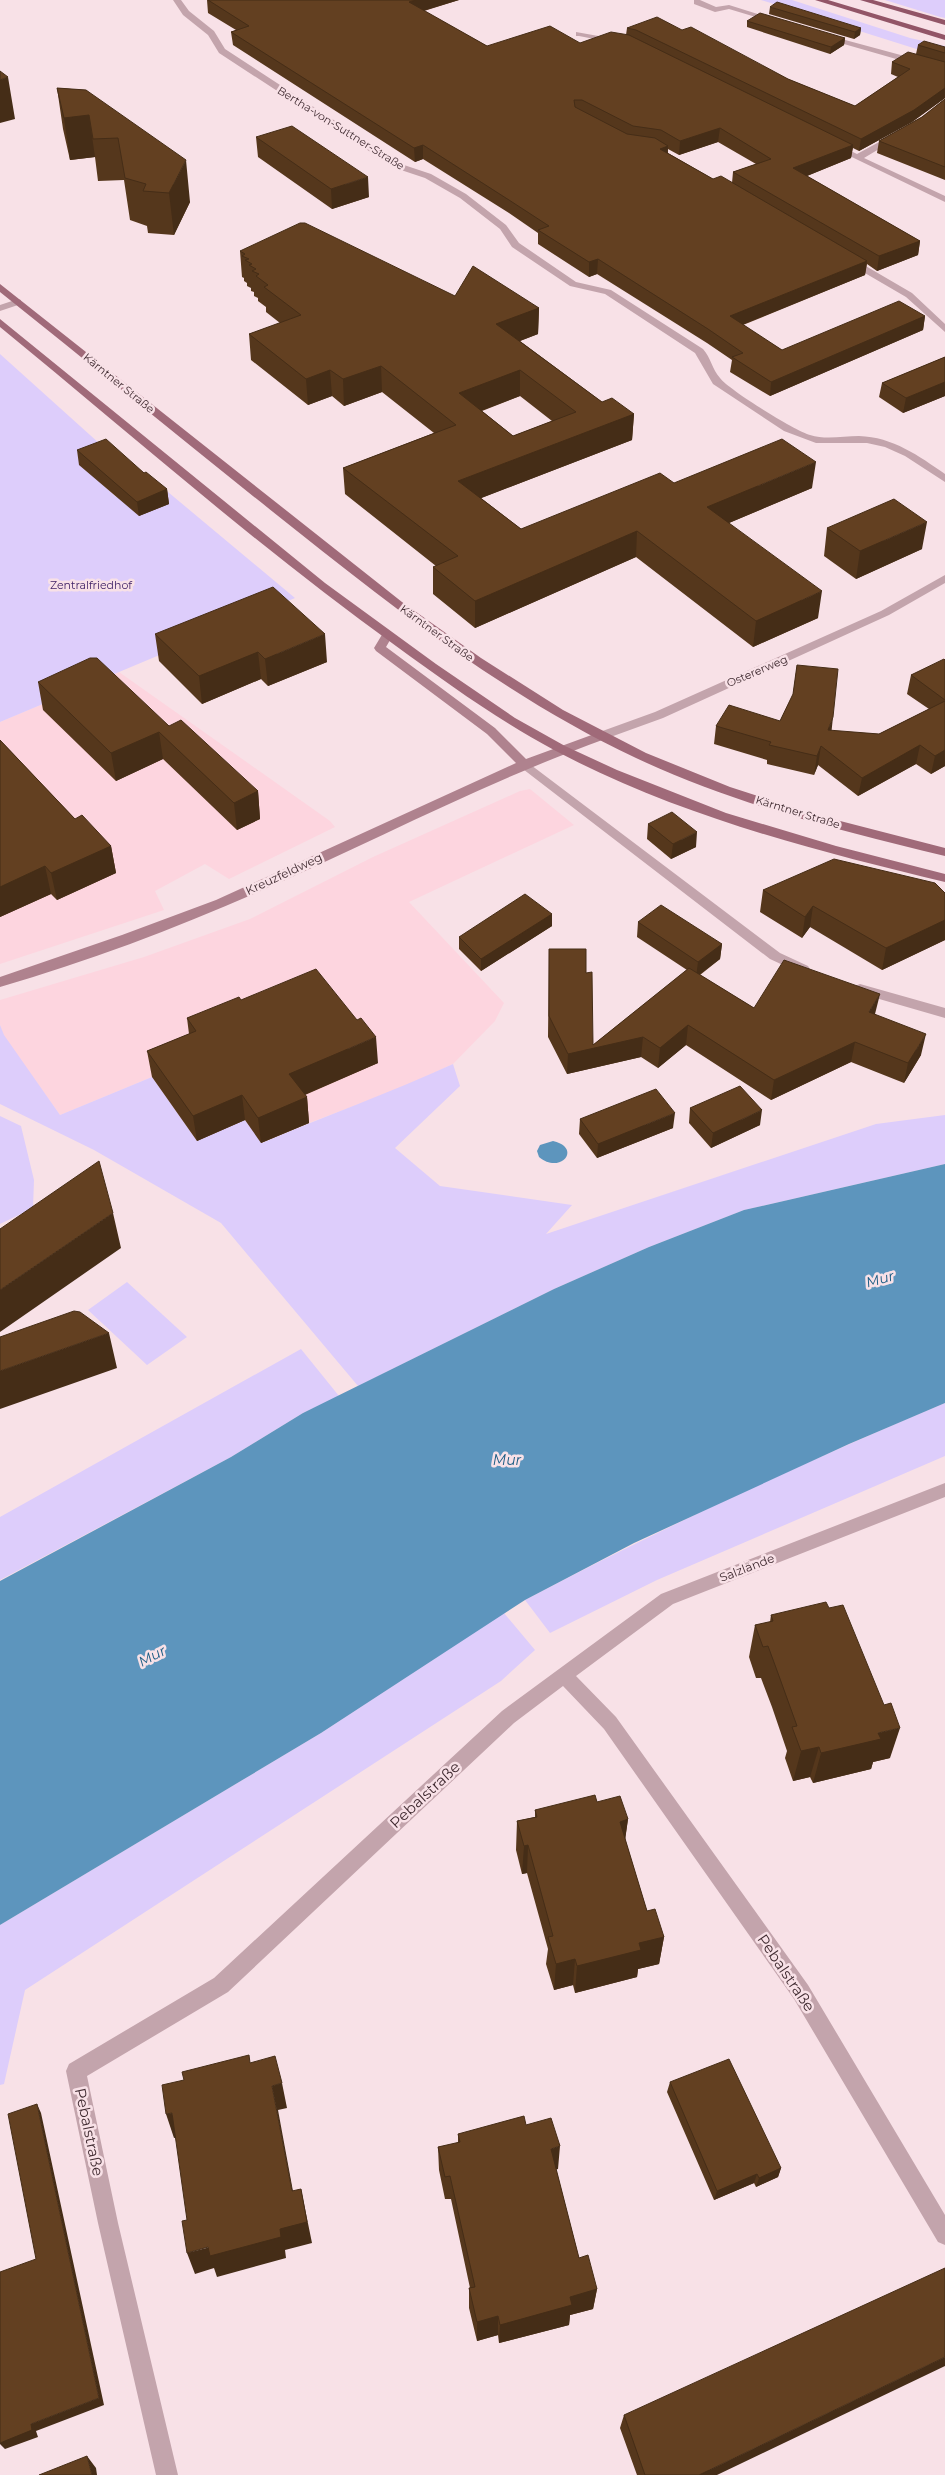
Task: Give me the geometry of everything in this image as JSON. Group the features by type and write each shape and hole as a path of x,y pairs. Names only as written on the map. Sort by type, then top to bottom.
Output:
{"highway":[{"path":"819,0 945,38"},
{"path":"864,0 945,23"}],"main road":[{"name":"Kärntner Straße","path":"0,287 370,583 486,668 601,736 672,769 736,793 854,829 945,852"},
{"path":"0,322 270,545 387,635 509,720 562,749 653,790 724,816 810,843 945,878"},
{"path":"387,635 380,648 491,731 523,763"},
{"name":"Ostererweg","path":"562,749 601,736"},
{"name":"Kreuzfeldweg","path":"0,982 180,920 260,886 523,763 562,749"}],"street":[{"name":"Bertha-von-Suttner-Straße","path":"177,0 186,13 211,33 222,51 398,166 430,177 498,221 514,239 515,245 573,284 608,292 699,350 708,359 712,375 717,382 798,433 823,441 865,440 900,448 945,479"},
{"path":"697,2 715,10 729,7 785,24"},
{"path":"814,32 945,70"},
{"path":"579,34 623,43"},
{"path":"857,158 908,130"},
{"path":"827,143 945,200"},
{"path":"842,256 910,295 945,329"},
{"path":"0,308 18,302"},
{"name":"Ostererweg","path":"601,736 658,715 885,613 945,578"},
{"path":"523,763 775,956 815,974"},
{"path":"851,986 925,1009 945,1013"},
{"name":"Salzlände","path":"565,1676 667,1599 945,1490"},
{"name":"Pebalstraße","path":"167,2475 108,2224 76,2071 221,1984 508,1717 565,1676 610,1723 801,1992 945,2235"}],"shaded area":[{"path":"119,672 330,821 335,827 229,879 205,864 155,891 164,910 0,964 0,722"},
{"path":"530,789 574,825 409,902 504,1003 495,1021 453,1064 396,1090 261,1143 197,1141 152,1077 60,1115 3,1035 0,1025 0,1000 144,957 250,919 373,857 520,791"}],"green space":[{"path":"761,0 792,0 910,38 945,46 945,58"},
{"path":"885,0 945,0 945,18 940,17"},
{"name":"Zentralfriedhof","path":"0,354 110,453 102,484 116,497 156,482 295,598 0,722"},
{"path":"0,1025 4,1035 60,1115 152,1077 197,1141 245,1120 262,1143 453,1064 460,1086 395,1148 440,1186 572,1205 546,1234 876,1124 945,1115 945,1164 744,1210 649,1247 554,1289 358,1386 221,1223 94,1150 0,1104"},
{"path":"0,1116 21,1126 34,1180 33,1208 0,1224"},
{"path":"127,1282 187,1337 147,1365 88,1310"},
{"path":"301,1349 339,1396 303,1413 231,1457 0,1580 0,1517"},
{"path":"945,1403 945,1456 657,1580 550,1633 525,1600 628,1547 733,1497"},
{"path":"504,1613 535,1650 501,1681 25,1990 4,2084 0,2085 0,1925 321,1733"}],"water":[{"path":"553,1141 562,1144 566,1149 567,1154 561,1162 547,1162 539,1157 537,1151 540,1145"},
{"name":"Mur","path":"945,1164 945,1403 849,1444 634,1543 525,1600 321,1733 0,1925 0,1581 231,1457 303,1413 554,1289 649,1247 744,1210"}],"building":[{"path":"208,0 416,0 409,2 487,46 550,26 580,43 611,32 629,35 853,145 793,168 920,241 879,256 733,172 771,159 720,128 680,141 661,130 633,126 582,100 574,100 575,107 627,134 655,138 668,146 660,149 713,179 721,176 867,261 730,316 782,350 899,301 925,316 771,382 732,357 743,353 708,329 598,259 589,262 538,230 549,226 509,200 423,145 414,148 231,32 249,26"},
{"path":"777,2 861,28 855,32 770,7"},
{"path":"760,13 845,38 831,47 747,21"},
{"path":"657,17 682,30 691,27 788,79 855,106 910,69 892,62 908,52 945,62 945,88 914,110 861,139 636,30 627,28"},
{"path":"924,41 945,47 945,53 918,45"},
{"path":"0,71 8,77 0,80"},
{"path":"57,88 86,90 186,160 169,193 143,191 146,184 125,178 118,138 93,139 89,115 64,118"},
{"path":"945,99 945,167 879,141 922,117"},
{"path":"292,126 368,177 331,189 256,137"},
{"path":"300,223 305,223 455,296 473,266 539,308 496,324 602,402 612,398 634,414 458,481 521,529 660,473 674,483 782,439 816,462 707,507 822,591 756,621 637,531 475,601 433,567 458,556 343,468 456,425 381,366 343,379 330,370 306,379 249,334 301,315 264,287 268,285 256,276 259,274 252,271 256,269 249,265 252,264 245,260 249,259 242,256 245,254 240,251","holes":["520,370 576,412 513,436 459,393"]},
{"path":"945,357 945,382 906,398 882,383"},
{"path":"106,439 144,473 146,472 167,489 137,502 77,450"},
{"path":"894,499 927,522 860,551 827,528"},
{"path":"273,587 325,634 265,659 258,652 199,676 155,634"},
{"path":"90,658 97,658 169,726 181,720 258,791 234,803 159,732 111,753 38,682"},
{"path":"945,660 945,700 911,675"},
{"path":"797,665 838,669 833,717 828,730 879,734 945,701 945,750 935,756 920,745 862,778 821,746 817,756 769,745 771,742 716,726 729,705 780,721 793,694"},
{"path":"0,740 75,819 82,815 111,846 51,873 45,866 0,887"},
{"path":"672,812 697,832 673,844 648,824"},
{"path":"834,859 935,883 945,893 945,920 886,948 813,906 805,917 763,890"},
{"path":"525,894 552,914 481,959 459,937"},
{"path":"661,905 722,944 698,962 638,922"},
{"path":"549,949 586,949 586,973 592,972 593,1045 689,968 754,1008 784,960 880,994 869,1012 926,1034 908,1063 855,1042 774,1080 688,1025 660,1048 643,1037 568,1054 549,1016"},
{"path":"316,969 357,1020 361,1018 376,1037 289,1074 307,1097 258,1118 242,1095 193,1116 147,1051 196,1031 187,1018 239,997 241,1000"},
{"path":"740,1086 762,1110 713,1133 690,1108"},
{"path":"656,1089 675,1113 598,1144 580,1119"},
{"path":"99,1161 113,1213 0,1290 0,1229"},
{"path":"74,1311 80,1312 109,1333 0,1371 0,1337"},
{"path":"826,1602 829,1608 843,1605 884,1705 891,1703 900,1728 878,1733 881,1739 821,1753 819,1747 801,1751 792,1727 797,1726 779,1676 768,1646 763,1647 755,1625 773,1621 771,1615"},
{"path":"595,1795 597,1802 620,1796 628,1819 620,1822 647,1911 655,1909 664,1937 639,1943 641,1950 577,1966 575,1959 556,1964 548,1937 553,1936 528,1845 524,1846 517,1821 537,1817 535,1810"},
{"path":"249,2055 250,2063 275,2056 282,2083 272,2086 292,2191 301,2189 307,2222 280,2229 281,2237 210,2256 208,2247 187,2253 182,2221 187,2220 172,2113 166,2114 162,2085 184,2080 182,2072"},
{"path":"729,2059 781,2168 759,2178 757,2174 717,2191 670,2082"},
{"path":"37,2104 99,2398 31,2424 32,2430 0,2443 0,2272 36,2259 8,2114"},
{"path":"524,2116 526,2125 551,2118 560,2146 551,2149 579,2258 588,2255 597,2289 570,2297 572,2305 500,2325 498,2316 477,2322 469,2288 475,2287 450,2176 445,2177 438,2147 460,2142 458,2134"},
{"path":"945,2268 945,2357 699,2475 645,2475 624,2415"},
{"path":"87,2456 92,2475 39,2475"}]}
